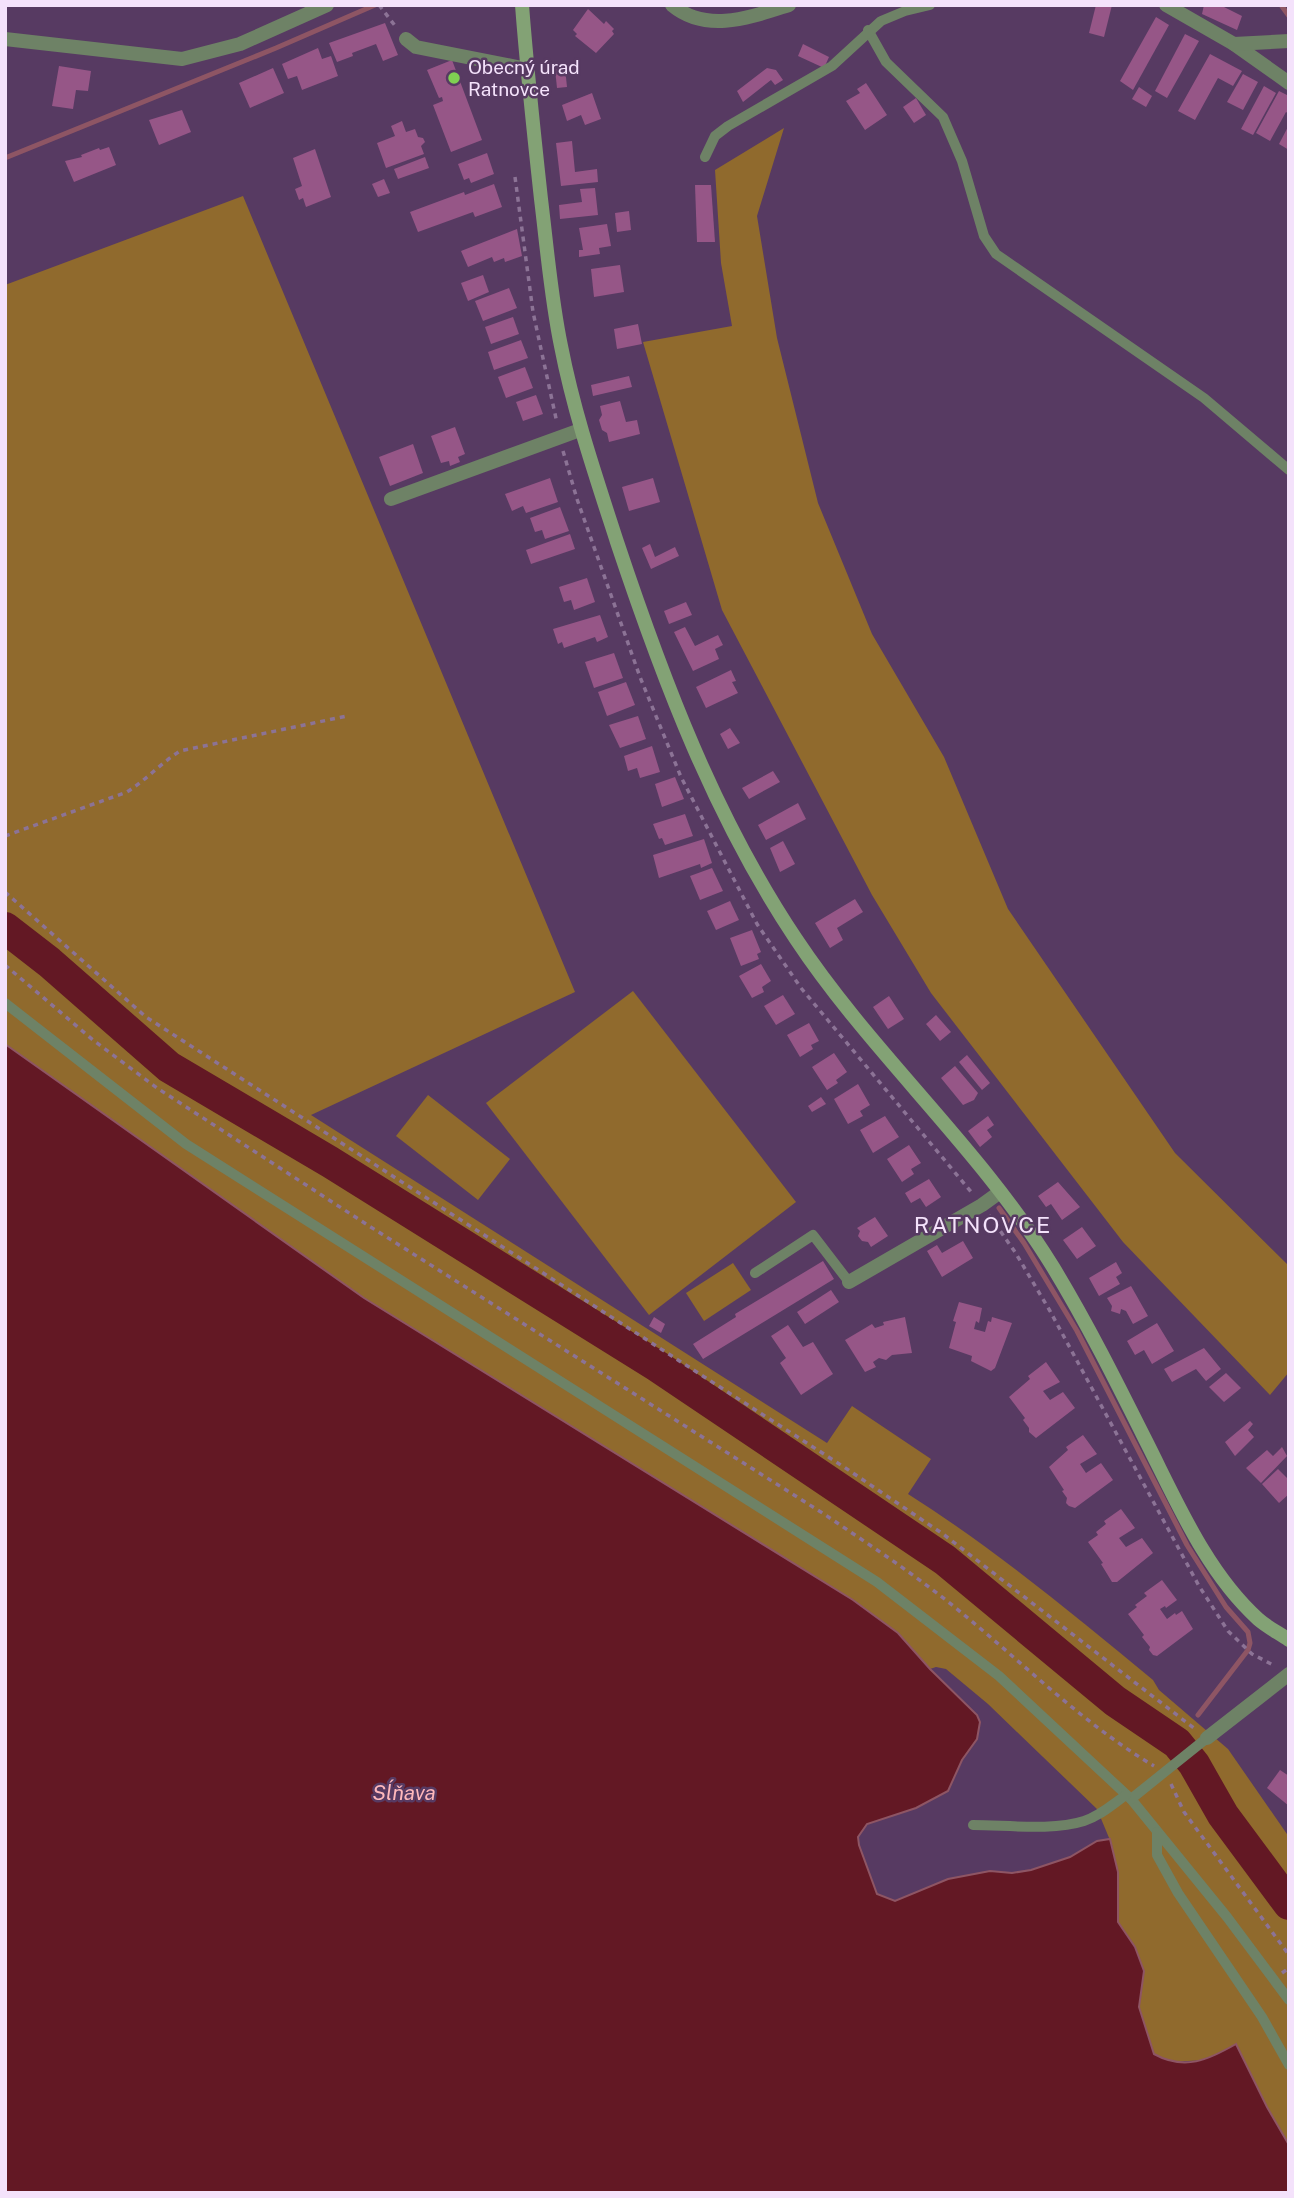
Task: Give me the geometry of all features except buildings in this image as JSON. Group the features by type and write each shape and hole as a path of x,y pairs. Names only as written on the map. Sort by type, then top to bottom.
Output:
{"main road":[{"path":"522,5 554,307 568,383 580,430 636,598 690,738 730,825 796,939 841,1001 943,1121 1041,1249 1064,1286 1207,1555 1245,1605 1261,1621 1289,1640"}],"street":[{"path":"5,39 182,59 240,44 327,5"},
{"path":"672,5 689,16 708,22 728,22 789,5"},
{"path":"1166,5 1234,44 1289,83"},
{"path":"406,39 416,47 527,69"},
{"path":"1234,44 1289,41"},
{"path":"391,499 580,430"},
{"path":"849,1282 1000,1192"},
{"path":"1201,1742 1283,1670"}],"lane":[{"path":"705,157 715,136 832,66 881,20 905,10 930,5"},
{"path":"868,30 887,62 943,117 962,161 984,236 996,254 1204,398 1289,470"},
{"path":"5,1003 186,1144 877,1582 999,1676 1128,1797 1227,1917 1289,2000"},
{"path":"755,1273 813,1235 849,1282"},
{"path":"973,1825 1056,1825 1083,1822 1128,1797 1178,1762 1201,1742"},
{"path":"1157,1832 1157,1855 1178,1893 1262,2017 1289,2065"}],"path":[{"path":"380,7 406,39"},
{"path":"514,177 533,312 560,438 577,499 631,651 681,778 757,924 801,988 982,1205 1015,1252 1199,1586 1228,1630 1252,1654 1283,1670"},
{"path":"5,836 127,792 180,751 347,716"},
{"path":"5,892 146,1017 844,1467 943,1534 1201,1742"}],"shaded area":[{"path":"784,128 757,216 777,338 818,503 872,634 944,757 1008,909 1175,1153 1289,1266 1289,1372 1270,1395 1123,1242 931,993 872,895 722,610 643,342 732,326 721,263 715,170"},
{"path":"243,196 575,992 311,1115 827,1443 852,1406 931,1459 908,1494 972,1537 1064,1607 1153,1680 1159,1690 1228,1749 1289,1837 1289,2145 1267,2107 1208,2060 1168,2062 1154,2054 1139,2007 1144,1971 1135,1947 1118,1922 1118,1872 1112,1845 1097,1809 988,1704 946,1669 930,1669 898,1633 853,1600 364,1298 5,1044 5,285"},
{"path":"633,991 796,1202 649,1315 486,1103"},
{"path":"428,1095 510,1159 478,1200 396,1136"},
{"path":"733,1263 751,1290 704,1321 686,1293"}],"water":[{"name":"Sĺňava","path":"5,1044 364,1298 853,1600 898,1633 977,1715 980,1722 977,1739 962,1760 948,1791 916,1808 867,1824 858,1837 877,1894 895,1901 948,1879 990,1871 1012,1873 1031,1870 1070,1857 1097,1841 1110,1839 1118,1872 1118,1922 1135,1947 1144,1971 1139,2007 1154,2054 1186,2063 1206,2059 1236,2044 1289,2145 1289,2193 5,2193"}],"waterway":[{"path":"5,158 375,5"},
{"path":"1281,5 1289,16"},
{"path":"5,928 49,962 169,1067 330,1162 657,1366 945,1560 1115,1701 1177,1743 1194,1764 1223,1815 1289,1904"},
{"path":"999,1208 1024,1243 1077,1331 1187,1545 1226,1607 1248,1632 1248,1650 1198,1715"},
{"path":"1174,1741 1180,1734"}],"place":[{"name":"Obecný úrad Ratnovce","path":"454,78"}],"district":[{"name":"RATNOVCE","path":"983,1225"}]}
